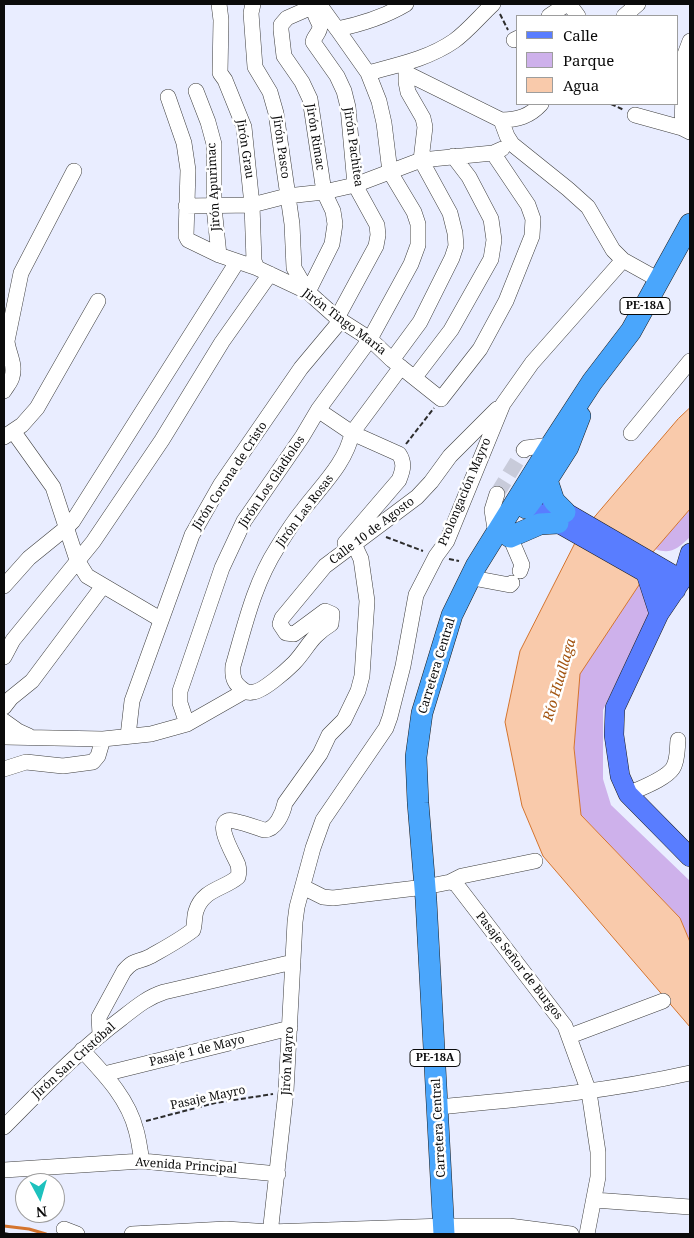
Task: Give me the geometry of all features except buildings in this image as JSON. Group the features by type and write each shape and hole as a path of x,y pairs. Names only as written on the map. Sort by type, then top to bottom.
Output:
{"highway":[{"name":"PE-18A","path":"533,493 551,444 592,382 630,331 690,224"},
{"name":"PE-18A","path":"459,600 494,561 503,536 568,447 592,382"},
{"path":"503,536 540,524 566,520 554,501 533,493"},
{"name":"Carretera Central","path":"444,1230 416,757 422,713 439,655 459,600 476,566 503,536"}],"main road":[{"path":"533,493 566,520 646,569 686,574 659,614 615,708 614,734 620,776 628,794 690,857"},
{"path":"646,569 659,614"}],"street":[{"name":"Jirón Grau","path":"219,4 221,20 220,73 244,127 252,205 254,261 264,271"},
{"name":"Jirón Pasco","path":"253,4 251,13 255,67 270,92 276,113 292,224 294,268 308,292"},
{"path":"319,4 368,73 380,108 390,172"},
{"name":"Jirón Pachitea","path":"319,4 315,14 320,24 319,31 314,37 313,42 337,76 344,91 348,107 355,185 377,225 378,235 376,246 370,259 337,318"},
{"name":"Jirón Rimac","path":"308,292 332,244 335,224 333,211 324,192 310,99 302,82 284,56 280,30 281,25 287,18 319,4"},
{"path":"337,29 359,25 390,13 406,4"},
{"path":"551,15 568,4 577,15"},
{"path":"625,15 638,4"},
{"path":"368,73 404,64 434,53 455,40 496,8"},
{"path":"635,115 686,130 684,57 690,41"},
{"path":"421,160 425,127 408,92 406,73 501,120 515,120 528,115 540,105"},
{"name":"Jirón Apurimac","path":"196,91 214,144 214,207 219,256"},
{"path":"168,96 186,153 188,170 186,206 252,205 287,196 324,192 355,185 421,160 494,153 512,144"},
{"path":"501,120 512,144 588,207 613,250 623,260 660,280"},
{"path":"441,399 480,349 506,301 532,236 533,219 528,205 494,153"},
{"path":"415,377 452,330 491,259 494,240 491,220 469,177 453,156"},
{"name":"Jirón Las Rosas","path":"245,691 237,686 232,678 232,666 252,597 276,549 301,511 333,472 350,442 352,433 397,363 420,322 452,258 456,246 456,233 450,213 421,160"},
{"path":"4,391 12,377 13,362 8,350 7,341 20,273 74,171"},
{"name":"Jirón Los Gladiolos","path":"187,724 180,703 180,691 222,568 244,521 302,438 318,410 370,339 410,264 418,245 418,224 414,212 390,172"},
{"name":"Jirón Tingo María","path":"186,206 186,236 188,240 219,256 264,271 308,292 337,318 370,339 441,399"},
{"name":"Prolongación Mayro","path":"303,887 312,848 323,820 388,723 403,666 416,595 436,556 447,542 503,404 532,363 623,260"},
{"path":"4,586 29,558 66,528 78,513 237,262"},
{"path":"4,657 13,640 93,542 162,440 264,271"},
{"path":"98,301 37,408 27,420 8,434 53,488 77,560 87,576 160,618"},
{"name":"Jirón Corona de Cristo","path":"128,736 132,701 160,618 192,535 221,484 301,368 333,331 337,325 337,318"},
{"path":"631,433 690,361"},
{"name":"Calle 10 de Agosto","path":"4,737 103,739 151,734 187,724 245,691 253,692 262,689 294,663 311,640 321,630 331,624 332,614 325,611 294,634 282,630 280,624 282,618 326,566 417,497 431,482 450,456 503,404"},
{"path":"318,410 352,433 398,454 402,459 403,470 399,480 326,566"},
{"path":"524,450 526,448 551,444"},
{"path":"478,579 510,585 522,565 503,536 492,510 497,494"},
{"path":"100,1034 99,1017 129,965 133,961 148,958 193,930 198,905 210,892 238,877 238,866 225,836 224,826 226,823 233,820 264,830 270,830 284,809 285,803 320,754 329,735 344,720 351,708 362,676 366,601 361,559 354,544"},
{"path":"4,707 10,698 32,682 103,586"},
{"path":"4,720 18,731 33,737"},
{"path":"4,769 26,762 63,766 93,762 98,756 103,739"},
{"path":"628,794 664,776 673,769 676,761 678,740"},
{"path":"303,887 323,897 333,898 425,887 450,882 462,876 535,861"},
{"name":"Pasaje Señor de Burgos","path":"450,882 456,884 565,1026 570,1036 589,1092 598,1152 598,1177 587,1234"},
{"name":"Jirón Mayro","path":"270,1233 286,1091 297,907 303,887"},
{"name":"Jirón San Cristóbal","path":"4,1127 82,1050 148,998 293,962"},
{"path":"570,1036 663,1001"},
{"name":"Pasaje 1 de Mayo","path":"104,1074 290,1028"},
{"path":"82,1050 104,1074 125,1102 134,1124 142,1161"},
{"path":"438,1108 589,1092 652,1082 690,1073"},
{"name":"Avenida Principal","path":"4,1170 142,1161 278,1174"},
{"path":"594,1200 690,1207"},
{"path":"132,1234 226,1229 270,1233 444,1230 509,1226 571,1234"}],"path":[{"path":"496,8 516,39"},
{"path":"398,454 441,399"},
{"name":"Pasaje Mayro","path":"134,1124 215,1103 286,1091"},
{"path":"4,1233 9,1234"}],"green space":[{"path":"690,509 689,538 674,550 661,551 655,549"},
{"path":"639,585 647,600 648,616 603,710 603,779 611,805 690,881 690,942 680,918 581,815 574,748 579,674"}],"water":[{"name":"Río Huallaga","path":"690,408 690,509 646,560 639,585 580,674 574,748 581,815 680,918 690,942 690,1027 543,856 522,806 505,722 520,651 579,535 678,419"}],"waterway":[{"path":"4,1226 29,1229 46,1234"}],"tunnel":[{"path":"497,494 524,450"}]}
